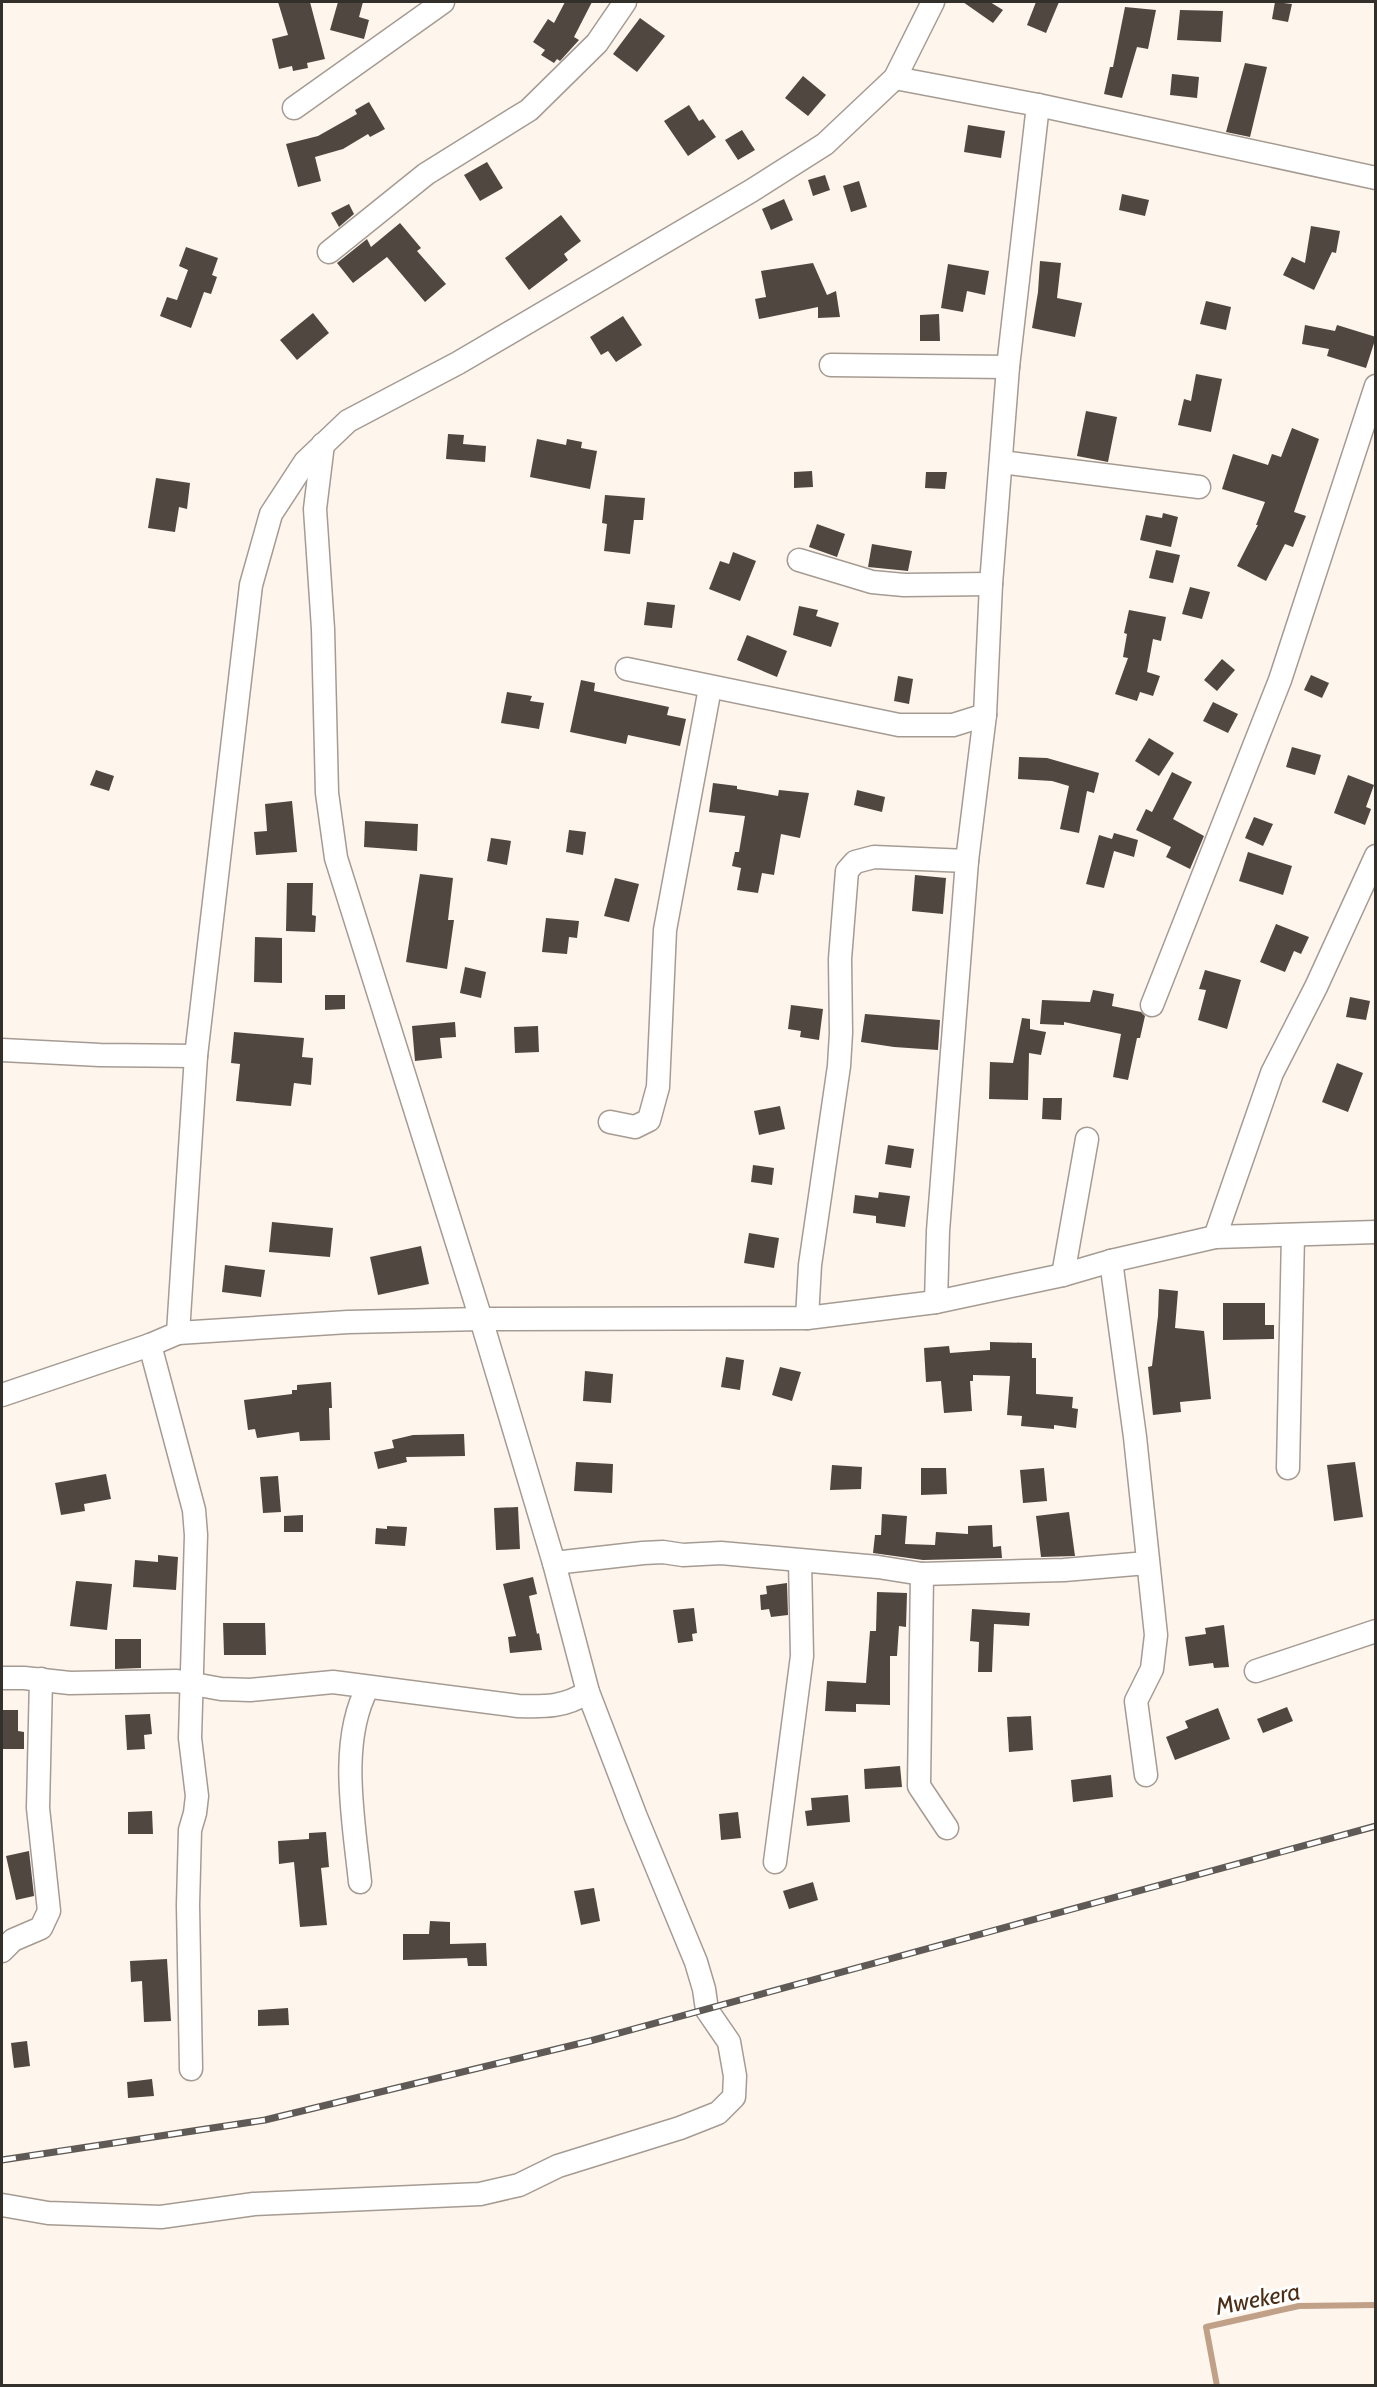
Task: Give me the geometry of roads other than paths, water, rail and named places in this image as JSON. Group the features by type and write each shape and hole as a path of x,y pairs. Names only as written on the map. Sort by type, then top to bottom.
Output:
{"street":[{"path":"294,108 443,2"},
{"path":"329,252 426,174 529,110 597,43 625,2"},
{"path":"178,1334 196,1056 251,585 271,514 305,462 348,422 458,363 741,197 825,144 896,78 933,2"},
{"path":"896,78 1038,105 1375,177"},
{"path":"936,1302 938,1231 967,861 985,715 991,584 1008,367 1038,105"},
{"path":"831,365 1008,367"},
{"path":"1152,1005 1280,680 1376,386"},
{"path":"2,2205 48,2213 161,2217 254,2204 480,2194 519,2185 558,2166 680,2128 718,2113 734,2097 735,2076 729,2042 707,2010 705,1989 696,1962 636,1817 588,1692 554,1563 481,1319 336,858 327,793 323,629 315,509 323,444"},
{"path":"1000,462 1199,487"},
{"path":"799,560 872,582 904,585 991,584"},
{"path":"627,669 710,688 899,725 953,725 985,715"},
{"path":"610,1122 635,1127 649,1120 657,1087 664,930 710,688"},
{"path":"1215,1238 1272,1073 1316,987 1376,856"},
{"path":"807,1318 810,1265 839,1066 840,959 847,871 855,862 874,857 967,861"},
{"path":"2,1050 100,1055 196,1056"},
{"path":"1063,1275 1087,1139"},
{"path":"2,1395 178,1334 348,1322 481,1319 807,1318 936,1302 1063,1275 1111,1261 1215,1238 1376,1232"},
{"path":"1288,1468 1293,1235"},
{"path":"1111,1261 1135,1437 1155,1635 1152,1669 1136,1701 1146,1775"},
{"path":"150,1345 194,1510 196,1535 190,1738 197,1796 190,1830 188,1905 191,2069"},
{"path":"554,1563 663,1552 683,1555 721,1553 878,1567 922,1574 1064,1570 1147,1563"},
{"path":"775,1862 802,1656 800,1561"},
{"path":"922,1574 919,1786 947,1828"},
{"path":"1256,1671 1376,1631"},
{"path":"2,1678 41,1679 70,1683 177,1681 221,1689 250,1690 333,1682 518,1706 545,1707 564,1705 588,1692"},
{"path":"2,1951 13,1940 41,1928 49,1911 38,1808 41,1679"},
{"path":"360,1882 351,1760 359,1709 368,1687"}],"waterway":[{"name":"Mwekera","path":"1217,2386 1206,2327 1299,2306 1376,2305"}],"railway":[{"path":"2,2160 265,2120 590,2041 1376,1826"}]}
